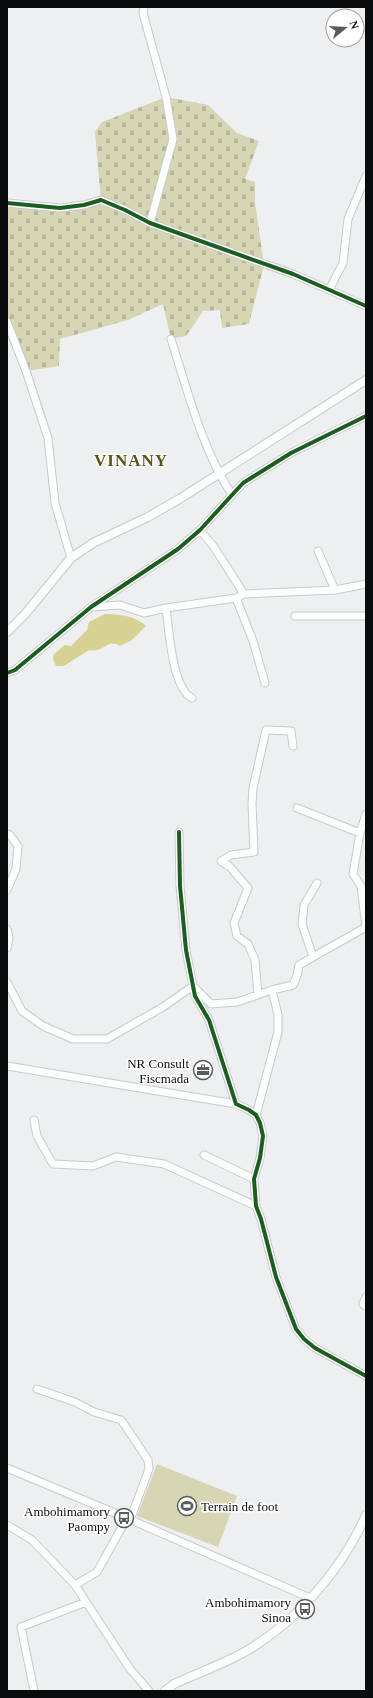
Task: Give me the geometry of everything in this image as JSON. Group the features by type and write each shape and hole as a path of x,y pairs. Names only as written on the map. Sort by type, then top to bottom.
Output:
{"street":[{"path":"144,7 143,13 166,97 173,139 150,223"},
{"path":"329,290 343,262 348,219 366,176"},
{"path":"7,203 60,208 84,205 101,200 150,223 293,274 366,306"},
{"path":"7,322 26,371 48,438 55,503 71,558"},
{"path":"171,340 219,475 232,495"},
{"path":"7,632 26,613 71,558 93,543 148,517 219,475 366,380"},
{"path":"7,673 14,670 91,607 178,549 200,530 243,483 291,453 366,416"},
{"path":"200,530 214,547 244,594"},
{"path":"318,551 335,590"},
{"path":"91,607 120,605 144,613 166,608 236,598 244,594 335,590 366,584"},
{"path":"236,598 253,641 265,683"},
{"path":"166,608 176,676 184,692 192,698"},
{"path":"295,616 366,616"},
{"path":"258,994 255,960 248,944 237,936 234,923 248,888 230,867 221,861 231,855 254,852 252,804 253,788 266,730 291,731 293,746"},
{"path":"297,808 360,833"},
{"path":"193,986 211,1004 236,1002 258,994 292,985 297,976 299,965 366,927 361,886 353,874 360,833 366,814"},
{"path":"179,832 180,886 186,950 195,996 209,1020 217,1040 236,1104"},
{"path":"7,834 10,835 18,846 16,869 7,890"},
{"path":"313,957 302,924 304,905 317,883"},
{"path":"7,929 9,938 7,948"},
{"path":"7,982 22,1011 43,1026 73,1039 107,1039 163,1007 193,986"},
{"path":"256,1116 278,1032 278,1014 272,990"},
{"path":"7,1066 236,1104 249,1110 256,1116 260,1123 263,1136 260,1158 254,1179 256,1206 261,1219 276,1277 296,1329 304,1339 315,1348 366,1376"},
{"path":"34,1120 37,1136 53,1164 93,1166 116,1157 164,1164 256,1206"},
{"path":"204,1155 254,1179"},
{"path":"366,1297 363,1304 366,1306"},
{"path":"37,1389 76,1402 94,1412 121,1420 148,1460 149,1469 128,1519 97,1572 75,1584"},
{"path":"7,1468 310,1598"},
{"path":"165,1691 174,1684 240,1654 262,1641 282,1625 310,1598 340,1563 351,1546 366,1515"},
{"path":"7,1525 32,1540 75,1584 130,1669 149,1691"},
{"path":"34,1691 21,1627 86,1602"}],"green space":[{"path":"166,97 208,105 237,133 259,141 245,179 255,182 255,202 264,265 249,324 222,328 220,310 203,311 186,336 171,339 163,304 128,320 60,339 59,366 26,371 7,322 7,203 60,208 101,200 95,132 102,122"},
{"name":"Terrain de foot","path":"157,1464 237,1496 218,1547 137,1516"}],"shaded area":[{"path":"105,614 127,616 146,626 132,640 120,646 112,644 99,650 89,650 64,666 56,666 53,655 65,645 71,646 87,630 89,622"}],"cycle path":[{"path":"7,203 60,208 84,205 101,200 150,223 293,274 366,306"},
{"path":"7,673 15,670 91,607 178,549 200,530 243,483 291,453 366,416"},
{"path":"179,832 180,886 186,950 195,996 209,1020 236,1104 256,1115 260,1123 263,1136 260,1158 254,1179 256,1206 261,1219 276,1277 296,1329 304,1339 315,1348 366,1376"}],"place":[{"name":"NR Consult Fiscmada","path":"203,1070"},
{"name":"Terrain de foot","path":"187,1506"},
{"name":"Ambohimamory Paompy","path":"124,1518"},
{"name":"Ambohimamory Sinoa","path":"305,1609"}],"district":[{"name":"VINANY","path":"131,460"}]}
